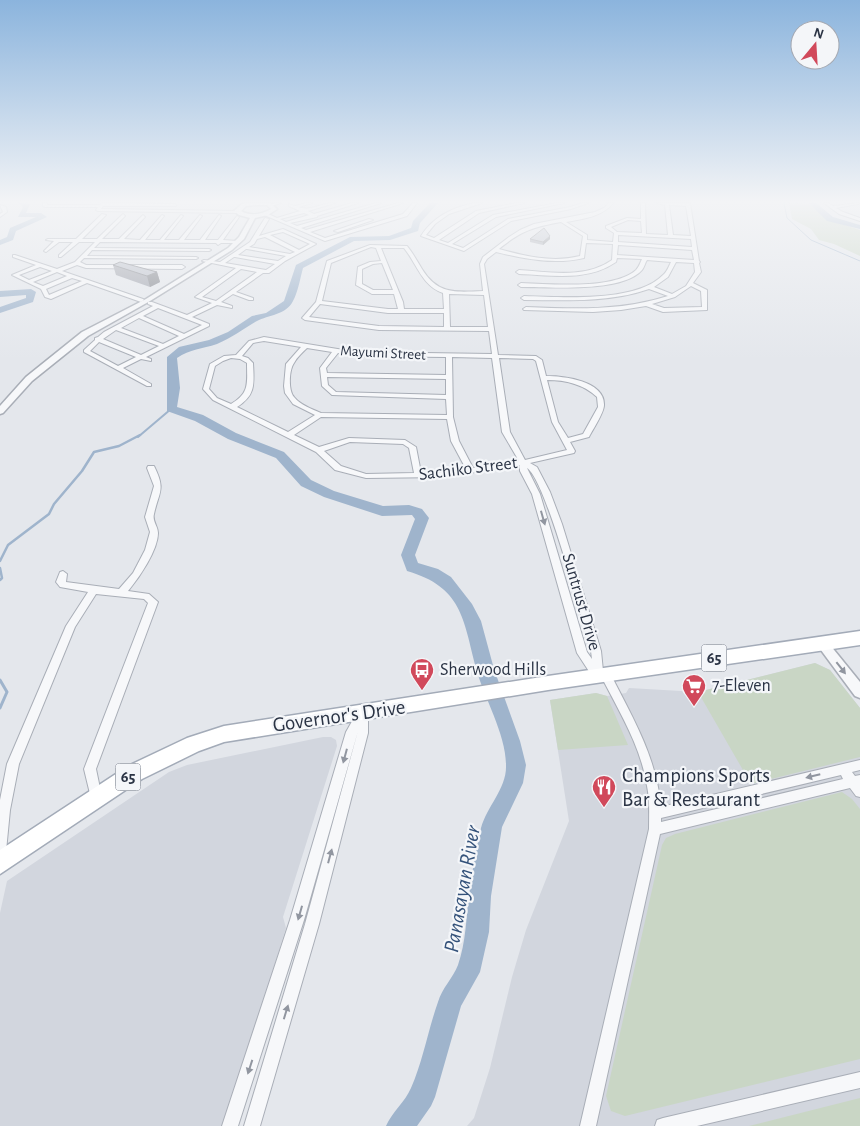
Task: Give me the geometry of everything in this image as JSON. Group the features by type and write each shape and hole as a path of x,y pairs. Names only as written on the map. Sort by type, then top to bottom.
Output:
{"main road":[{"name":"Governor's Drive","path":"0,863 96,798 159,759 210,738 271,725 860,638"}],"street":[{"path":"15,256 140,300"},
{"path":"78,263 86,266 123,266 122,268 141,274 158,256"},
{"path":"174,272 200,256"},
{"path":"0,411 30,379 90,331 148,300 217,256"},
{"path":"221,264 235,256 278,263"},
{"path":"62,353 66,344 79,333 207,262 267,272 278,263 292,256"},
{"path":"305,318 319,302 329,262 345,256"},
{"path":"380,256 396,292 401,311"},
{"path":"411,256 430,285 446,293 485,292"},
{"name":"Suntrust Drive","path":"489,256 482,262 506,432 524,462 524,471 536,494 582,653 601,675 648,764 656,791 655,829 588,1126"},
{"path":"517,256 527,258 580,258 582,256"},
{"path":"519,272 589,272 607,267 614,261 616,256 698,262"},
{"path":"527,258 518,264 527,312 595,310 646,304 672,296 690,284 696,277 698,262 696,256"},
{"path":"30,281 78,263 83,257 196,258"},
{"path":"521,285 612,283 636,272 644,263 645,258"},
{"path":"524,298 604,297 650,287 668,275 674,260"},
{"path":"382,262 372,262 360,268 359,285 372,292 396,292"},
{"path":"40,265 15,275 43,288 47,296 51,297 86,281"},
{"path":"149,266 182,267"},
{"path":"230,307 198,297 241,267"},
{"path":"188,317 217,303 262,271"},
{"path":"43,288 71,276"},
{"path":"646,304 663,310 705,309 704,290 690,284"},
{"path":"650,287 672,296"},
{"path":"232,292 250,299"},
{"path":"446,293 447,329"},
{"path":"319,302 401,311 447,311"},
{"path":"118,368 207,325 150,303"},
{"path":"149,385 86,351 98,339 158,306"},
{"path":"138,316 184,336"},
{"path":"305,318 379,328 490,329"},
{"path":"116,328 164,346"},
{"path":"98,339 149,360"},
{"name":"Mayumi Street","path":"238,356 248,344 260,339 356,354 536,358"},
{"path":"305,346 289,364 289,395 294,403 320,415 450,418"},
{"path":"336,351 324,364 324,375 328,390 338,395 449,397"},
{"path":"238,356 250,362 250,392 243,401 232,407 215,399 206,390 212,365 220,360 238,356"},
{"path":"450,356 450,418 455,441 471,471"},
{"path":"536,358 539,360 555,422 567,441 586,435 601,407 600,396 586,385 571,380 544,378"},
{"path":"324,375 449,377"},
{"name":"Sachiko Street","path":"232,407 319,450 338,468 355,474 444,476 524,462 571,451 567,441"},
{"path":"289,435 320,415"},
{"path":"319,450 348,440 405,442 412,447 418,476"},
{"path":"121,593 136,575 149,550 154,532 149,517 158,486 151,468"},
{"path":"63,574 60,582 63,584 94,590 146,596 153,602 90,769 96,798"},
{"path":"0,851 4,810 13,764 71,626 94,590"},
{"path":"822,643 860,692"},
{"path":"230,1126 297,920 352,732 363,712"},
{"path":"252,1126 317,905 363,733 363,712"},
{"path":"656,814 860,765"},
{"path":"843,769 856,781 860,792"},
{"path":"655,829 856,781"},
{"path":"663,1126 860,1080"}],"shaded area":[{"path":"815,663 830,670 860,708 860,1126 467,1126 474,1118 490,1068 512,977 526,930 569,821 550,700 596,693 607,696 626,693 629,688 698,692"},
{"path":"323,737 331,737 336,740 337,746 283,917 286,928 225,1126 0,1126 0,913 7,881 169,772 187,765"}],"green space":[{"path":"815,663 830,670 860,708 860,757 751,784 698,692"},
{"path":"596,693 607,696 628,745 558,750 550,700"},
{"path":"842,792 852,799 860,809 860,1059 625,1116 611,1111 606,1096 662,845 666,838 675,834"},
{"path":"860,1098 860,1126 749,1126"}],"building":[{"path":"120,262 157,272 147,276 113,265"}],"waterway":[{"name":"Panasayan River","path":"319,256 299,267 288,302 269,315 255,318 232,334 212,342 183,349 172,357 174,388 171,409 199,418 232,436 280,455 306,483 329,494 382,511 409,510 417,512 422,518 408,555 412,567 433,573 446,581 473,621 485,669 511,741 516,765 513,783 492,826 480,896 478,932 468,972 450,1001 422,1097 400,1126"},
{"path":"847,256 860,261"},
{"path":"0,294 31,292 30,300 0,310"},
{"path":"138,437 171,409"},
{"path":"0,561 8,545 49,514 54,504 82,471 94,452 119,446 140,435"},
{"path":"0,568 2,578 0,580"},
{"path":"0,680 7,692 0,708"}],"place":[{"name":"Sherwood Hills","path":"422,691"},
{"name":"7-Eleven","path":"694,707"},
{"name":"Champions Sports Bar & Restaurant","path":"604,808"}]}
